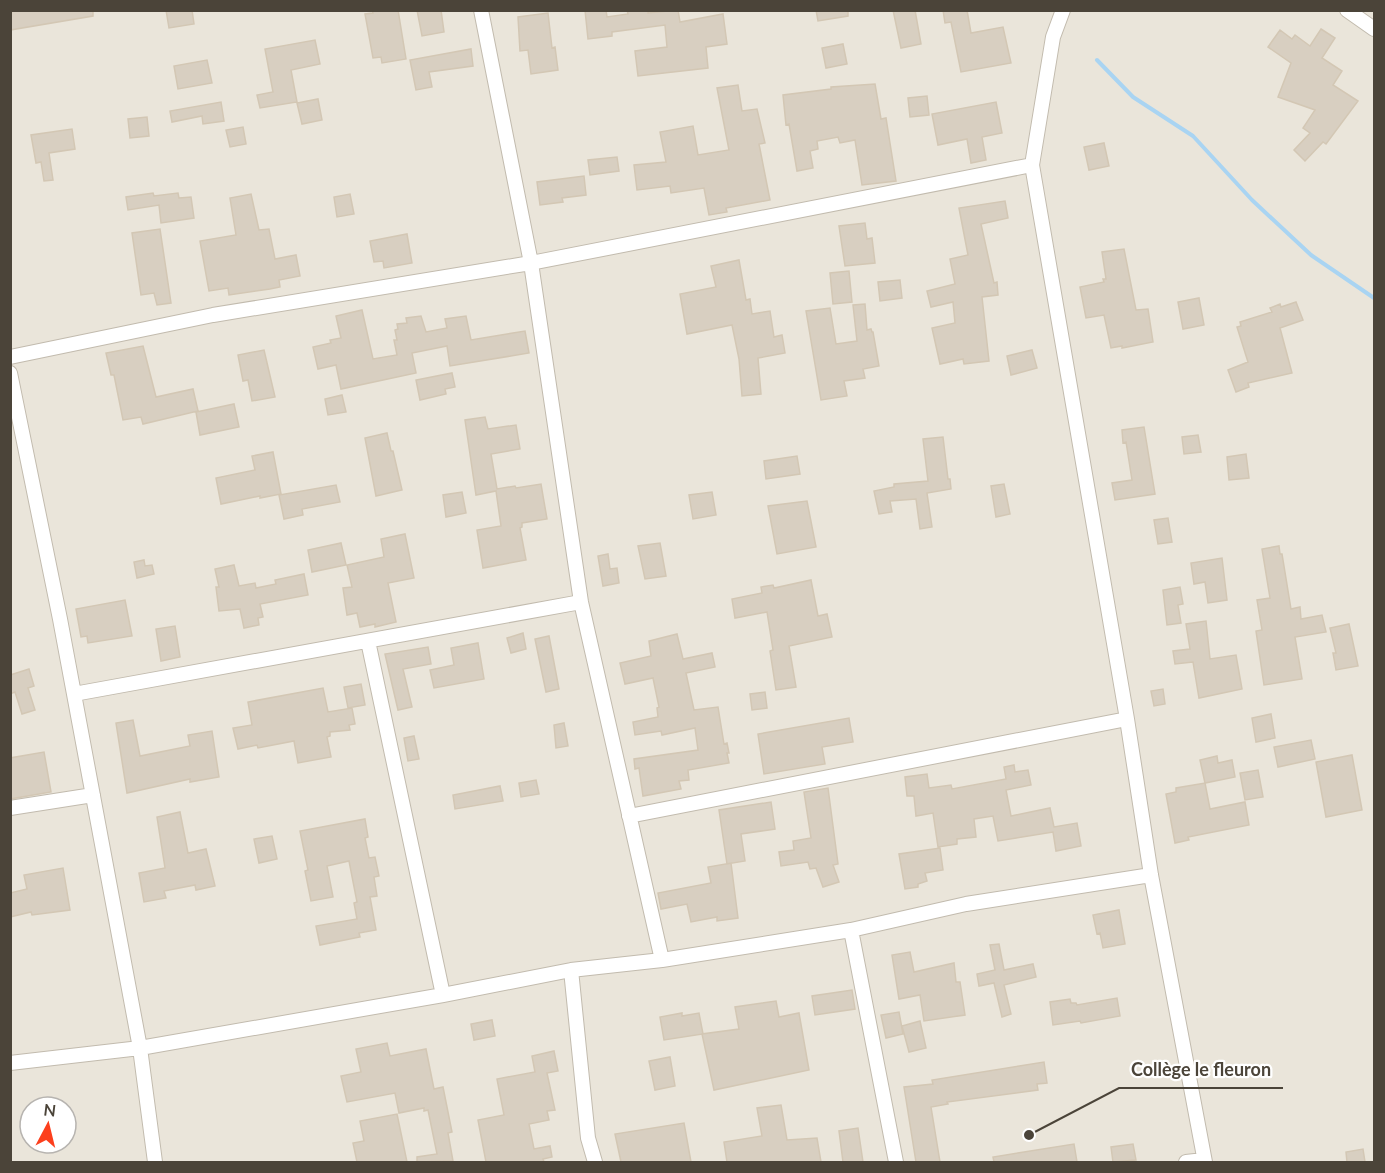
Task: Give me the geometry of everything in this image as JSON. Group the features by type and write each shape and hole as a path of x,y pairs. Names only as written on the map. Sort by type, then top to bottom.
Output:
{"street":[{"path":"482,10 531,263 581,602 662,960"},
{"path":"1063,10 1053,37 1032,165 1127,719 1151,875 1204,1161 1186,1162"},
{"path":"1347,10 1374,29"},
{"path":"10,357 213,315 531,263 1032,165"},
{"path":"10,373 74,694 140,1048 155,1162"},
{"path":"74,694 581,602"},
{"path":"368,641 443,995"},
{"path":"629,816 1127,719"},
{"path":"10,808 93,795"},
{"path":"10,1063 140,1048 443,995 571,970 662,960 851,930 966,904 1151,875"},
{"path":"851,930 896,1162"},
{"path":"571,970 588,1138 595,1162"}],"shaded area":[{"path":"10,11 1374,11 1374,1162 11,1162"}],"building":[{"path":"93,10 93,16 10,30 10,12"},
{"path":"166,10 192,10 194,24 169,28"},
{"path":"372,10 398,10 406,59 382,63 381,57 373,58 365,14 373,13"},
{"path":"417,10 441,10 444,32 422,36"},
{"path":"585,10 606,10 607,17 628,14 627,10 648,10 648,13 678,10 680,22 723,14 727,44 706,47 708,68 638,76 635,51 667,47 665,25 612,32 612,36 588,39"},
{"path":"816,10 848,10 848,16 818,21"},
{"path":"893,10 915,10 921,44 901,48"},
{"path":"943,10 967,10 971,33 1003,27 1011,63 961,72 951,22 945,23"},
{"path":"548,13 552,48 555,47 558,70 531,74 528,50 520,51 518,17"},
{"path":"1321,29 1335,38 1322,58 1342,71 1333,85 1358,101 1326,144 1323,142 1305,161 1294,150 1310,133 1303,128 1315,110 1278,97 1291,63 1268,47 1280,30 1292,39 1295,35 1310,46"},
{"path":"315,40 320,64 291,70 297,102 260,108 257,95 273,92 265,49"},
{"path":"843,44 847,64 826,68 822,48"},
{"path":"471,49 473,66 429,72 432,87 416,90 410,60"},
{"path":"207,60 212,83 178,89 174,66"},
{"path":"875,84 881,119 886,118 896,181 862,185 855,140 840,143 838,137 817,141 818,149 810,151 813,168 797,171 789,124 786,125 783,95 831,89 831,87"},
{"path":"738,85 742,111 757,109 765,143 759,144 770,200 726,208 727,212 709,215 704,188 671,193 670,186 637,190 634,165 666,162 660,132 693,126 698,155 729,150 717,88"},
{"path":"927,96 929,115 910,117 908,98"},
{"path":"318,99 322,120 302,124 297,103"},
{"path":"221,102 224,121 203,124 202,116 172,122 170,111"},
{"path":"996,102 1002,133 982,137 986,160 971,163 967,139 938,145 932,114"},
{"path":"147,117 149,136 130,138 128,119"},
{"path":"243,127 246,144 230,147 226,130"},
{"path":"72,129 75,149 49,153 53,180 44,181 41,162 36,163 31,135"},
{"path":"1104,143 1109,166 1089,170 1084,147"},
{"path":"617,157 619,171 590,175 588,160"},
{"path":"584,176 586,195 562,198 563,202 540,205 537,182"},
{"path":"153,193 154,196 178,193 179,198 191,197 194,218 161,223 159,205 128,210 126,197"},
{"path":"251,194 259,230 269,229 275,259 296,255 300,276 279,280 280,287 270,289 229,295 228,288 209,291 200,241 236,235 230,198"},
{"path":"350,194 354,214 337,217 334,197"},
{"path":"1005,201 1008,218 981,224 994,283 997,282 998,295 982,297 989,361 964,364 963,359 940,364 932,328 955,323 953,302 931,307 927,291 955,284 950,259 968,255 959,208"},
{"path":"865,223 867,239 872,238 875,263 845,266 839,226"},
{"path":"160,229 171,303 157,305 154,293 141,295 132,233"},
{"path":"407,234 412,263 384,268 383,261 374,262 370,241"},
{"path":"1124,249 1136,310 1148,309 1153,342 1111,348 1104,315 1086,318 1080,287 1104,282 1103,279 1106,279 1102,252"},
{"path":"739,260 746,300 750,299 752,314 770,311 774,337 782,335 785,353 758,358 761,394 742,396 739,359 732,325 687,334 680,294 716,287 711,266"},
{"path":"849,271 852,302 833,304 830,273"},
{"path":"900,280 902,298 880,301 878,282"},
{"path":"1199,298 1204,325 1183,329 1178,302"},
{"path":"1296,302 1303,320 1280,328 1292,373 1248,383 1249,387 1236,392 1228,370 1248,362 1237,327 1241,326 1240,322 1272,312 1270,308 1280,304 1281,307"},
{"path":"865,304 867,330 871,329 873,332 879,366 863,369 865,378 844,381 847,396 821,400 806,311 830,308 836,344 857,341 853,305"},
{"path":"362,310 373,359 397,355 394,340 397,340 395,330 398,329 397,324 407,323 406,318 421,316 426,332 447,328 445,319 466,316 471,340 525,331 529,353 450,366 447,346 412,353 416,373 341,389 336,365 318,369 313,347 341,338 336,316"},
{"path":"143,346 156,397 193,389 198,411 143,424 141,417 123,420 114,375 111,375 106,353"},
{"path":"264,350 275,397 252,401 248,380 243,381 238,355"},
{"path":"1032,350 1037,368 1011,375 1007,356"},
{"path":"452,373 455,387 445,389 446,394 420,400 416,380"},
{"path":"342,395 346,412 328,415 325,399"},
{"path":"234,404 239,427 200,435 196,412"},
{"path":"485,417 488,429 516,425 520,449 491,454 497,489 541,484 547,519 522,523 520,528 526,560 483,568 477,530 501,526 496,491 476,495 465,420"},
{"path":"1144,427 1155,494 1115,500 1112,483 1132,480 1122,430"},
{"path":"387,433 402,490 376,496 365,438"},
{"path":"1198,435 1201,452 1184,454 1182,437"},
{"path":"943,437 951,489 927,493 932,527 920,529 916,499 890,501 892,512 879,514 874,491 894,487 894,484 928,481 923,439"},
{"path":"273,452 281,494 221,504 216,478 255,470 252,456"},
{"path":"1246,454 1249,478 1229,480 1227,457"},
{"path":"797,456 800,474 766,479 764,461"},
{"path":"1004,484 1010,514 996,517 991,486"},
{"path":"336,485 340,502 302,509 303,515 284,519 279,495"},
{"path":"462,492 466,513 446,517 443,495"},
{"path":"712,492 716,515 693,519 689,495"},
{"path":"807,501 816,547 777,554 768,506"},
{"path":"1168,518 1172,542 1158,544 1154,520"},
{"path":"405,534 414,578 388,583 396,622 375,627 375,624 360,627 357,613 347,615 343,588 352,587 347,565 384,557 381,539"},
{"path":"341,543 346,565 312,572 308,550"},
{"path":"660,543 666,576 645,579 638,546"},
{"path":"1279,546 1291,609 1300,607 1301,619 1322,615 1326,632 1295,637 1302,679 1264,685 1256,631 1262,630 1257,600 1270,598 1262,549"},
{"path":"608,554 610,569 617,568 619,583 603,586 598,556"},
{"path":"1222,558 1227,600 1208,603 1205,582 1194,584 1191,563"},
{"path":"144,560 145,566 152,565 154,574 137,578 134,562"},
{"path":"234,565 239,586 255,583 256,588 276,584 275,580 304,574 308,595 260,604 263,617 258,618 259,625 244,628 240,609 219,611 216,587 219,587 215,569"},
{"path":"811,580 818,616 827,614 832,637 789,646 796,687 776,690 767,612 735,618 732,599 762,593 761,587 773,585 774,588"},
{"path":"1180,587 1183,604 1178,605 1181,623 1167,625 1163,590"},
{"path":"125,600 132,636 88,643 87,636 81,637 76,609"},
{"path":"1206,621 1210,659 1236,655 1242,689 1199,698 1193,662 1175,664 1173,651 1190,649 1186,624"},
{"path":"1349,624 1358,666 1336,670 1333,653 1336,653 1330,628"},
{"path":"175,626 180,657 161,661 156,629"},
{"path":"523,633 526,649 511,653 507,638"},
{"path":"677,634 683,659 712,653 715,667 686,673 694,710 718,707 724,744 727,743 729,753 727,753 729,763 688,770 689,780 679,781 681,789 643,796 639,768 635,769 634,759 698,750 695,728 662,735 661,731 635,735 633,722 658,717 657,708 659,707 653,678 625,684 620,663 651,656 649,641"},
{"path":"549,636 559,689 546,692 535,639"},
{"path":"478,643 484,679 434,688 430,670 454,665 451,648"},
{"path":"428,647 431,664 403,669 412,707 398,710 385,654"},
{"path":"29,669 34,686 28,688 35,710 22,714 15,692 10,694 10,675"},
{"path":"361,684 365,705 348,708 344,687"},
{"path":"323,688 328,712 352,708 355,724 349,725 350,730 330,732 330,736 327,737 331,757 298,763 294,741 258,748 257,745 238,749 233,728 252,725 248,702"},
{"path":"1163,689 1165,704 1154,706 1151,691"},
{"path":"765,692 767,708 752,710 750,694"},
{"path":"1271,714 1275,738 1256,742 1252,718"},
{"path":"849,718 853,742 822,747 825,764 764,774 758,734"},
{"path":"133,720 140,756 190,746 188,735 212,731 219,777 190,782 190,779 127,793 116,723"},
{"path":"564,723 568,746 556,748 554,725"},
{"path":"414,736 419,759 408,761 404,738"},
{"path":"1311,740 1315,759 1278,767 1274,747"},
{"path":"44,752 51,792 10,799 10,758"},
{"path":"1352,755 1362,810 1326,817 1316,762"},
{"path":"1217,756 1218,763 1232,760 1235,777 1205,783 1200,760"},
{"path":"1014,765 1015,772 1028,770 1031,785 1006,790 1011,816 1050,808 1054,827 1077,823 1081,846 1056,851 1053,832 998,841 993,816 974,819 976,837 957,839 957,844 938,847 933,813 916,816 914,796 907,796 905,777 927,774 929,788 951,785 952,789 1006,779 1004,767"},
{"path":"1258,770 1263,797 1245,800 1240,773"},
{"path":"536,780 539,794 521,797 519,783"},
{"path":"1205,783 1210,809 1245,802 1249,825 1188,837 1189,840 1175,843 1166,794 1176,792 1176,788"},
{"path":"500,786 503,801 455,809 453,795"},
{"path":"828,788 838,864 833,865 839,882 823,887 816,868 810,869 808,862 781,866 779,852 794,850 793,841 811,838 804,792"},
{"path":"771,802 775,829 741,834 745,861 727,864 719,810"},
{"path":"180,812 188,853 206,849 215,886 196,890 195,885 164,891 166,898 144,902 139,873 165,868 157,817"},
{"path":"365,819 368,837 365,838 369,858 375,857 379,876 374,877 377,896 370,897 376,930 359,933 360,937 320,945 316,926 357,919 354,903 357,902 349,861 327,866 333,897 311,901 305,871 308,870 300,831"},
{"path":"272,836 277,859 259,863 254,839"},
{"path":"940,848 943,870 925,873 927,881 918,884 918,887 905,889 899,854"},
{"path":"731,863 738,918 717,921 717,917 691,922 687,904 661,909 658,893 711,883 708,867"},
{"path":"63,868 70,910 32,915 31,912 10,917 10,893 27,889 24,875"},
{"path":"1119,910 1125,944 1103,948 1093,915"},
{"path":"999,944 1004,970 1033,964 1036,977 1004,985 1011,1014 1002,1017 994,983 979,986 977,974 995,970 990,945"},
{"path":"910,952 914,972 954,963 956,982 960,982 965,1015 924,1021 920,995 899,999 892,955"},
{"path":"852,990 855,1009 815,1015 812,996"},
{"path":"1117,998 1120,1016 1053,1025 1050,1002 1070,999 1071,1003 1077,1005"},
{"path":"776,1001 779,1017 799,1013 809,1070 714,1090 702,1034 739,1029 735,1007"},
{"path":"899,1012 903,1034 886,1038 881,1015"},
{"path":"682,1013 682,1016 699,1013 703,1034 664,1040 660,1017"},
{"path":"492,1020 495,1036 474,1040 471,1024"},
{"path":"920,1021 926,1048 909,1052 902,1026"},
{"path":"387,1043 390,1056 426,1049 434,1089 443,1087 452,1132 448,1133 453,1161 417,1162 417,1157 437,1154 428,1110 424,1111 424,1108 399,1113 395,1093 347,1102 341,1076 361,1072 356,1049"},
{"path":"554,1051 558,1071 547,1073 555,1110 547,1111 549,1120 529,1124 534,1149 550,1146 552,1157 543,1159 544,1162 486,1162 478,1120 504,1115 497,1079 535,1072 532,1056"},
{"path":"670,1057 675,1086 655,1090 649,1061"},
{"path":"1044,1062 1047,1083 1037,1084 1038,1090 947,1102 948,1104 931,1107 940,1162 916,1162 904,1087 933,1084 932,1080"},
{"path":"781,1105 787,1140 817,1138 821,1162 727,1162 724,1142 762,1136 757,1108"},
{"path":"397,1114 407,1162 357,1162 353,1143 364,1141 360,1121"},
{"path":"684,1123 691,1162 621,1162 615,1134"},
{"path":"858,1128 863,1162 843,1162 839,1131"},
{"path":"1074,1144 1077,1162 994,1162 993,1157"},
{"path":"1133,1144 1136,1160 1113,1162 1111,1147"},
{"path":"1363,1149 1365,1162 1347,1162 1346,1152"}],"waterway":[{"path":"1097,60 1133,97 1193,136 1252,200 1311,255 1374,298"}],"place":[{"name":"Collège le fleuron","path":"1029,1135"}]}
